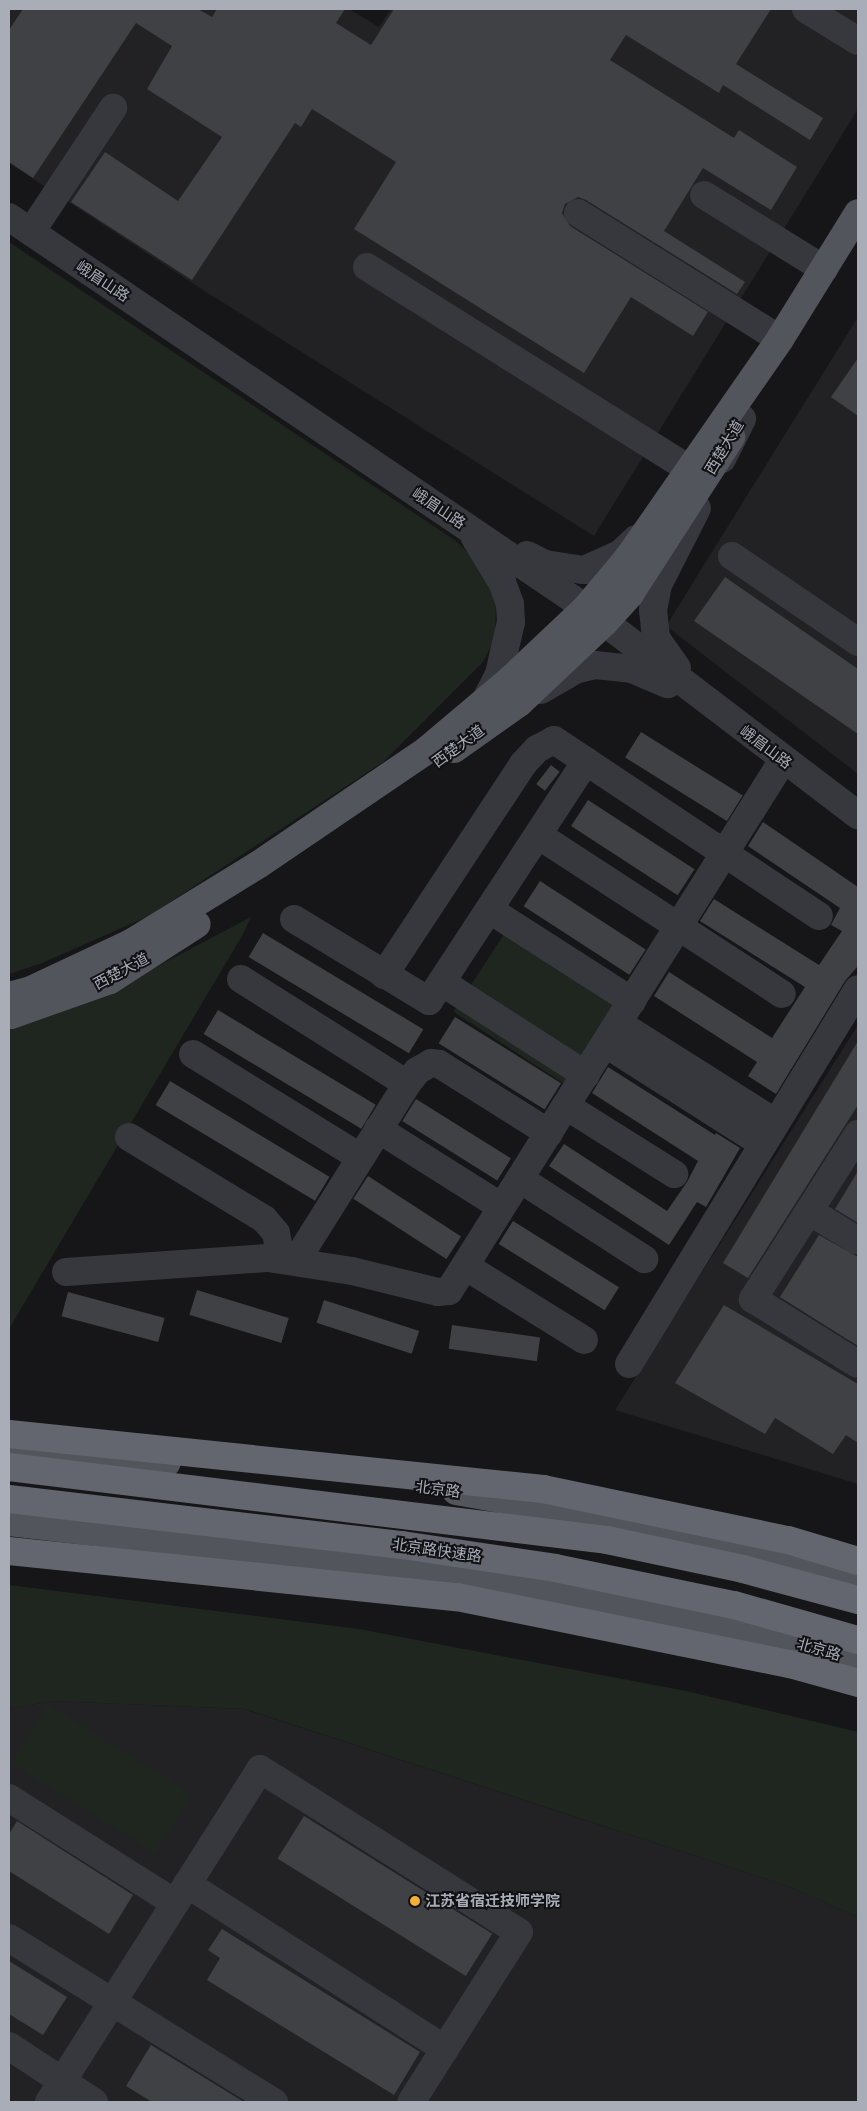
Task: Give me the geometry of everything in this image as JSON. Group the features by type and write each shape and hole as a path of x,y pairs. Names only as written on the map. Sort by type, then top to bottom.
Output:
{"highway":[{"path":"12,1440 543,1489 788,1540 858,1561"},
{"name":"北京路快速路","path":"9,1467 607,1540 743,1568 858,1600"},
{"name":"北京路快速路","path":"9,1499 393,1544 555,1568 734,1605 858,1640"},
{"path":"9,1551 457,1596 790,1664 858,1683"}],"main road":[{"name":"西楚大道","path":"9,1015 110,980 141,962 519,703 595,615 609,582 780,339 858,212"},
{"name":"西楚大道","path":"9,996 31,990 132,944 258,866 427,750 595,615 630,594 742,419 780,339"},
{"name":"北京路","path":"12,1440 239,1468 448,1490 657,1527 858,1584"},
{"name":"北京路","path":"9,1522 495,1578 804,1644 858,1661"}],"street":[{"path":"806,9 858,41"},
{"path":"31,232 113,108"},
{"path":"704,195 824,269"},
{"path":"578,213 780,339"},
{"name":"峨眉山路","path":"9,217 595,615 858,815"},
{"path":"368,267 688,468"},
{"path":"706,701 663,652 653,625 653,610 658,585 742,419"},
{"path":"471,530 545,564 584,570 620,554 648,527"},
{"path":"471,530 502,582 510,604 508,645 499,674 484,703"},
{"path":"732,556 858,642"},
{"path":"519,703 575,670 595,666 632,669 706,701"},
{"path":"384,975 528,758 546,742 554,740 819,916"},
{"path":"66,1272 289,1260 438,1292 449,1291 784,760"},
{"path":"294,919 429,1001 443,983 586,761"},
{"path":"538,835 782,994"},
{"path":"490,910 619,1023 770,1133"},
{"path":"241,980 407,1084"},
{"path":"443,983 586,1075"},
{"path":"629,1364 858,988"},
{"path":"193,1054 360,1157"},
{"path":"289,1260 360,1157 407,1084 417,1071 431,1063 439,1064 549,1133"},
{"path":"566,1106 674,1174"},
{"path":"378,1129 502,1207"},
{"path":"858,1134 753,1299 858,1364"},
{"path":"129,1137 264,1219 276,1233 289,1260"},
{"path":"520,1179 644,1259"},
{"path":"809,1211 858,1241"},
{"path":"465,1266 584,1340"},
{"path":"55,2092 260,1769 519,1932 411,2102"},
{"path":"9,1798 181,1894 444,2049"},
{"path":"9,1938 274,2102"},
{"path":"9,2046 55,2092 94,2102"}],"shaded area":[{"path":"9,9 349,9 379,27 391,9 858,9 858,109 594,536 203,290 9,163"},
{"path":"9,242 456,541 486,571 496,604 495,639 483,662 383,762 149,916 42,963 9,974"},
{"path":"858,317 858,774 666,626"},
{"path":"251,917 243,934 9,1329 9,1026 43,1016 158,966"},
{"path":"508,928 621,1002 567,1085 454,1012"},
{"path":"858,1025 858,1484 615,1410"},
{"path":"9,1585 359,1629 686,1691 858,1732 858,1917 785,1885 245,1709 51,1701 9,1709"},
{"name":"江苏省宿迁技师学院","path":"51,1701 244,1709 785,1885 858,1917 858,2102 9,2102 9,1709"},
{"path":"48,1704 192,1794 155,1853 11,1763"}],"building":[{"path":"23,9 198,9 212,17 217,9 345,9 336,23 371,45 394,9 771,9 736,64 823,118 810,140 723,85 719,93 626,35 610,60 734,138 739,130 797,167 771,210 703,168 664,231 745,282 737,294 586,200 578,197 565,204 562,213 570,226 708,312 693,336 631,297 584,373 354,229 396,162 312,109 301,127 295,123 192,280 71,202 105,152 178,201 222,137 147,89 172,46 136,23 33,178 9,162 9,30"},
{"path":"858,358 858,416 831,397"},
{"path":"725,577 858,669 858,734 694,621"},
{"path":"641,732 743,796 727,821 625,757"},
{"path":"551,765 560,772 545,791 536,784"},
{"path":"588,800 695,869 678,895 571,826"},
{"path":"763,822 858,887 858,966 845,981 776,1094 748,1076 757,1062 654,996 669,972 772,1038 805,987 700,921 714,899 819,965 842,931 831,925 840,908 748,846"},
{"path":"540,881 646,950 629,975 524,906"},
{"path":"263,933 423,1029 409,1053 249,957"},
{"path":"218,1010 376,1105 361,1129 204,1034"},
{"path":"455,1017 561,1083 545,1110 439,1043"},
{"path":"858,1041 858,1105 748,1278 723,1263"},
{"path":"608,1067 715,1135 716,1133 740,1148 706,1207 697,1202 669,1245 549,1166 564,1144 667,1211 687,1182 698,1161 592,1093"},
{"path":"170,1081 329,1177 315,1201 156,1105"},
{"path":"416,1099 511,1158 497,1180 402,1121"},
{"path":"858,1171 858,1223 835,1209"},
{"path":"368,1176 461,1236 446,1259 353,1199"},
{"path":"513,1221 619,1287 605,1310 499,1244"},
{"path":"819,1235 858,1257 858,1346 780,1297"},
{"path":"197,1290 289,1318 281,1343 189,1315"},
{"path":"68,1292 165,1318 158,1342 62,1316"},
{"path":"324,1300 419,1331 412,1354 317,1323"},
{"path":"724,1305 858,1384 858,1443 846,1435 833,1454 775,1418 765,1434 675,1383"},
{"path":"452,1325 540,1337 537,1361 449,1349"},
{"path":"304,1816 492,1934 466,1976 278,1858"},
{"path":"17,1821 133,1895 109,1934 9,1871 9,1834"},
{"path":"222,1929 420,2052 394,2095 207,1980 220,1958 208,1950"},
{"path":"9,1961 67,1997 43,2035 9,2014"},
{"path":"151,2045 244,2102 152,2102 126,2086"}],"place":[{"name":"江苏省宿迁技师学院","path":"415,1901"}]}
